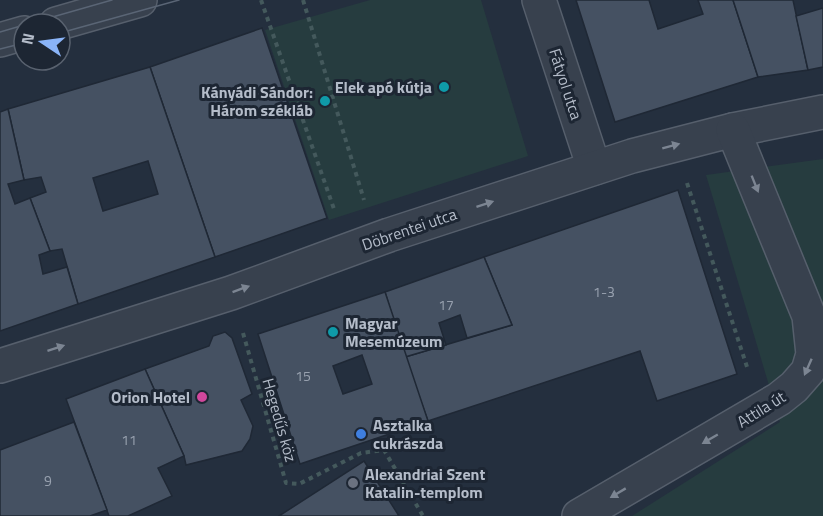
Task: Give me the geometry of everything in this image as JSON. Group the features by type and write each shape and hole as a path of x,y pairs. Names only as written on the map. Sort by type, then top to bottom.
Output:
{"street":[{"path":"72,19 140,0"},
{"name":"Fátyol utca","path":"539,0 594,168"},
{"name":"Döbrentei utca","path":"0,366 231,292 389,235 594,168 733,129 823,112"},
{"name":"Attila út","path":"579,516 779,399 808,371 813,354 809,316 733,129"}],"path":[{"path":"261,0 348,250"},
{"path":"303,0 364,200 389,235"},
{"path":"674,145 749,372"},
{"name":"Hegedűs köz","path":"242,331 286,483 299,484 361,453 384,450 423,516"}],"green space":[{"path":"370,0 481,0 528,156 329,220 265,30"},
{"path":"823,159 823,516 632,516 780,422 706,175"}],"building":[{"path":"576,0 649,0 658,29 703,14 698,0 733,0 758,77 615,122"},
{"path":"733,0 793,0 808,70 758,77"},
{"path":"823,8 823,67 808,70 796,16"},
{"path":"262,28 327,218 215,257 150,67"},
{"path":"150,67 215,257 78,304 62,249 50,251 30,198 46,192 41,177 24,180 8,109","holes":["148,161 158,194 103,211 93,178"]},
{"path":"8,109 24,180 8,184 15,204 30,198 50,251 39,255 43,274 67,267 78,304 0,331 0,112"},
{"path":"678,190 737,374 657,401 640,351 428,421 405,357 512,325 484,257"},
{"path":"484,257 512,325 467,338 460,315 439,323 446,345 405,357 385,292"},
{"path":"385,292 428,421 300,464 258,334","holes":["362,355 372,384 343,394 333,366"]},
{"name":"Orion Hotel","path":"225,332 232,338 252,394 241,400 253,426 250,439 242,451 186,465 145,369 209,346 213,336"},
{"path":"145,369 184,456 158,468 172,496 128,516 109,516 66,399"},
{"path":"74,422 107,510 90,516 0,516 0,450"},
{"name":"Alexandriai Szent Katalin-templom","path":"364,461 399,516 279,516"}],"tram line":[{"path":"70,12 112,0"},
{"path":"72,30 179,0"},
{"path":"0,32 12,28"},
{"path":"0,49 12,46"}],"place":[{"name":"Elek apó kútja","path":"444,87"},
{"name":"Kányádi Sándor: Három székláb","path":"325,101"},
{"name":"Magyar Mesemúzeum","path":"333,332"},
{"name":"Orion Hotel","path":"202,397"},
{"name":"Asztalka cukrászda","path":"361,434"},
{"name":"Alexandriai Szent Katalin-templom","path":"353,483"}]}
